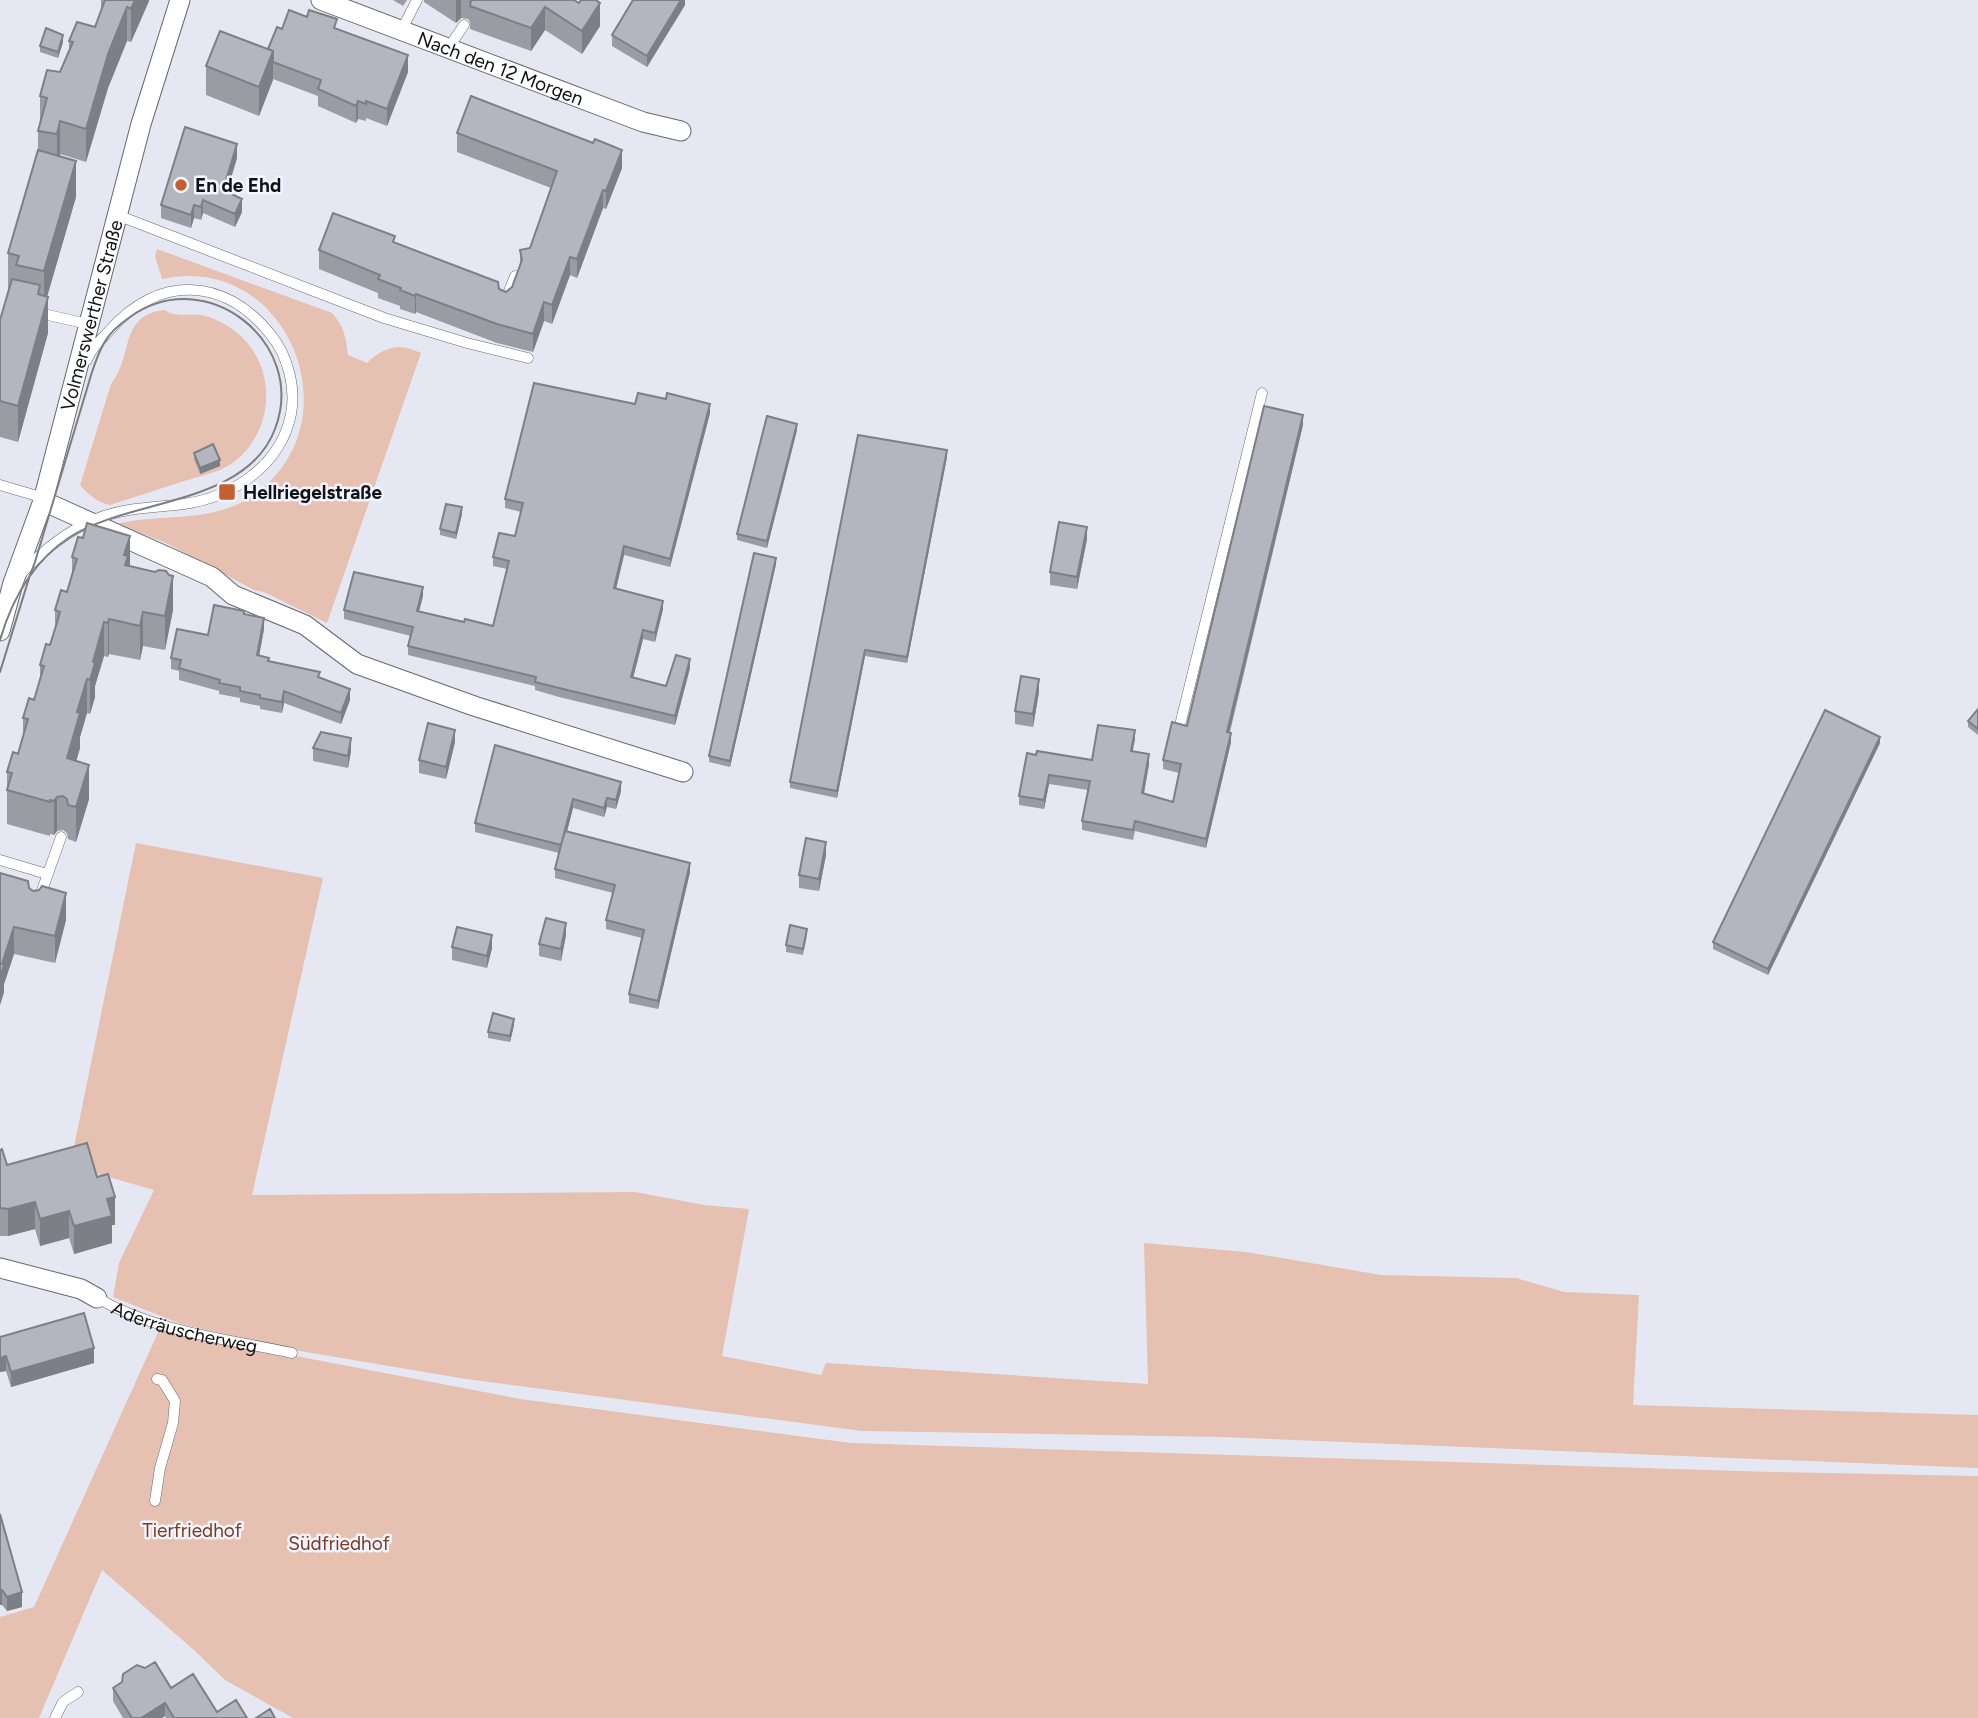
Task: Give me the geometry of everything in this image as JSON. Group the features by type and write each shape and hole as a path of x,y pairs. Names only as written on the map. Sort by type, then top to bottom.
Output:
{"street":[{"name":"Volmerswerther Straße","path":"0,631 13,583 43,500 117,215 180,0"},
{"name":"Nach den 12 Morgen","path":"321,0 643,122 681,131"},
{"path":"43,500 212,577 233,595 305,625 357,664 474,706 682,772"},
{"name":"Aderräuscherweg","path":"0,1269 82,1289 97,1298"}],"lane":[{"path":"402,29 418,0"},
{"path":"449,47 464,25"},
{"path":"117,215 384,318 490,344 528,358"},
{"path":"505,303 516,275"},
{"path":"13,583 70,531 91,521 123,509 187,504 213,497 246,481 280,445 288,428 291,411 290,377 275,340 261,322 244,307 226,297 201,290 176,290 149,298 123,315 90,352 67,408"},
{"path":"26,310 88,324"},
{"path":"1181,721 1262,393"},
{"path":"0,485 43,500"},
{"path":"35,911 61,837"},
{"path":"0,860 47,874"},
{"name":"Aderräuscherweg","path":"97,1298 121,1312 175,1329 292,1353"},
{"path":"155,1501 160,1468 173,1423 174,1401 162,1380 157,1379"},
{"path":"55,1718 63,1702 78,1692"}],"green space":[{"path":"157,249 332,313 344,333 348,355 367,363 380,353 393,348 406,348 421,353 327,623 264,592 254,590 164,542 116,524 206,514 239,503 255,494 285,462 301,425 303,386 293,348 273,315 243,290 206,277 162,279 155,256"},
{"path":"165,310 173,314 201,315 214,319 231,328 247,343 257,357 265,381 266,401 262,422 247,450 231,464 207,475 106,504 94,498 80,485 111,384 123,361 133,328 150,313"},
{"path":"136,843 323,878 252,1195 635,1192 704,1205 749,1209 722,1356 821,1375 826,1363 1148,1384 1144,1243 1246,1252 1381,1275 1516,1278 1564,1292 1639,1295 1633,1405 1978,1415 1978,1468 1221,1437 862,1431 466,1379 294,1350 181,1324 113,1297 119,1263 154,1190 70,1166"},
{"name":"Südfriedhof","path":"160,1328 520,1399 851,1443 1978,1476 1978,1718 293,1718 225,1680 102,1570 39,1718 0,1718 0,1617 34,1607"}],"building":[{"path":"105,0 135,0 131,9 127,7 108,54 86,129 60,121 57,134 38,131 47,98 40,96 47,70 60,72 73,42 69,41 77,22 95,27"},
{"path":"471,0 574,0 579,3 581,0 596,0 600,3 582,31 545,7 531,28 470,6"},
{"path":"633,0 681,0 647,56 612,35"},
{"path":"289,10 307,17 309,10 337,19 334,28 408,55 387,109 366,101 366,104 358,101 356,106 318,89 321,80 273,62 273,51 268,49 277,27 282,29"},
{"path":"46,28 63,35 58,52 40,46"},
{"path":"220,31 273,51 259,87 206,66"},
{"path":"471,96 593,143 595,139 622,150 606,191 603,190 577,259 570,257 552,305 544,302 533,334 497,324 416,294 415,296 378,279 380,275 319,250 333,213 395,236 393,242 498,282 499,289 506,292 512,287 522,260 520,250 530,248 557,171 457,133"},
{"path":"185,127 237,144 223,190 242,199 235,214 203,200 201,207 194,205 191,215 161,205"},
{"path":"38,150 76,161 44,271 16,265 19,256 8,253"},
{"path":"12,279 40,285 38,294 48,297 18,406 0,401 0,320"},
{"path":"534,383 635,404 638,393 666,399 667,393 710,404 670,559 624,546 614,588 663,601 655,633 643,630 631,677 666,686 676,655 690,659 675,716 535,682 536,677 408,646 413,627 344,610 354,572 423,587 417,611 493,626 509,561 493,557 499,533 515,536 523,503 505,499"},
{"path":"1264,406 1303,415 1227,732 1231,733 1206,839 1135,821 1133,830 1082,821 1090,781 1049,775 1044,800 1019,796 1027,753 1036,755 1037,751 1092,760 1098,725 1135,730 1131,751 1149,754 1142,793 1173,802 1181,764 1163,760 1172,722 1187,726"},
{"path":"767,416 797,424 767,541 737,534"},
{"path":"858,435 947,450 907,657 865,650 837,791 790,782"},
{"path":"213,444 220,460 200,468 194,453"},
{"path":"446,504 462,507 456,533 440,529"},
{"path":"1059,522 1087,527 1077,577 1050,572"},
{"path":"87,523 130,536 124,555 128,556 125,565 155,572 166,571 173,576 165,616 143,612 140,626 109,619 108,623 104,622 90,680 87,679 77,712 80,713 67,758 89,765 76,807 68,805 63,796 50,802 7,790 12,773 7,772 13,752 18,754 28,719 23,718 29,698 34,700 44,666 40,665 46,644 50,645 60,612 55,610 61,590 67,592 77,559 72,557 78,537 83,538"},
{"path":"754,553 776,558 730,761 709,756"},
{"path":"214,605 264,618 257,655 269,658 268,661 320,672 318,677 350,689 341,713 284,691 282,702 260,698 260,695 240,691 240,687 219,683 220,680 179,668 181,660 171,658 177,629 208,635"},
{"path":"1021,676 1039,679 1033,714 1015,711"},
{"path":"1978,709 1978,729 1968,721"},
{"path":"1825,710 1880,737 1768,969 1713,942"},
{"path":"428,723 455,730 446,767 419,760"},
{"path":"321,732 351,738 348,756 313,748"},
{"path":"495,745 621,782 616,800 607,798 604,808 573,799 561,845 475,823"},
{"path":"565,831 690,863 658,1001 629,994 644,930 606,920 615,885 555,869"},
{"path":"806,838 826,842 819,879 799,875"},
{"path":"0,873 28,881 29,888 33,891 42,886 66,893 55,936 14,927 0,978"},
{"path":"546,918 566,923 561,949 539,944"},
{"path":"790,925 807,929 803,949 786,945"},
{"path":"457,927 492,935 487,956 452,947"},
{"path":"493,1013 514,1019 510,1036 488,1032"},
{"path":"87,1143 97,1177 108,1174 115,1197 107,1199 112,1216 74,1226 69,1211 40,1219 35,1202 8,1209 0,1208 0,1150 2,1149 7,1165"},
{"path":"84,1313 94,1348 11,1372 6,1356 0,1358 0,1337"},
{"path":"0,1514 22,1592 7,1597 0,1590"},
{"path":"155,1662 171,1688 193,1674 217,1712 236,1700 247,1718 174,1718 165,1703 141,1718 132,1718 113,1688 122,1682 123,1674 137,1665 145,1668"},
{"path":"270,1709 275,1718 256,1718"}],"tram line":[{"path":"0,640 11,610 26,582 35,569 45,557 70,537 123,514 213,487 239,473 260,454 275,429 281,397 277,367 264,341 243,320 218,306 189,299 159,302 130,317 106,339 92,372 35,562 30,575 0,672"}],"place":[{"name":"En de Ehd","path":"181,185"},
{"name":"Hellriegelstraße","path":"227,492"}],"park label":[{"name":"Tierfriedhof","path":"192,1530"}]}
